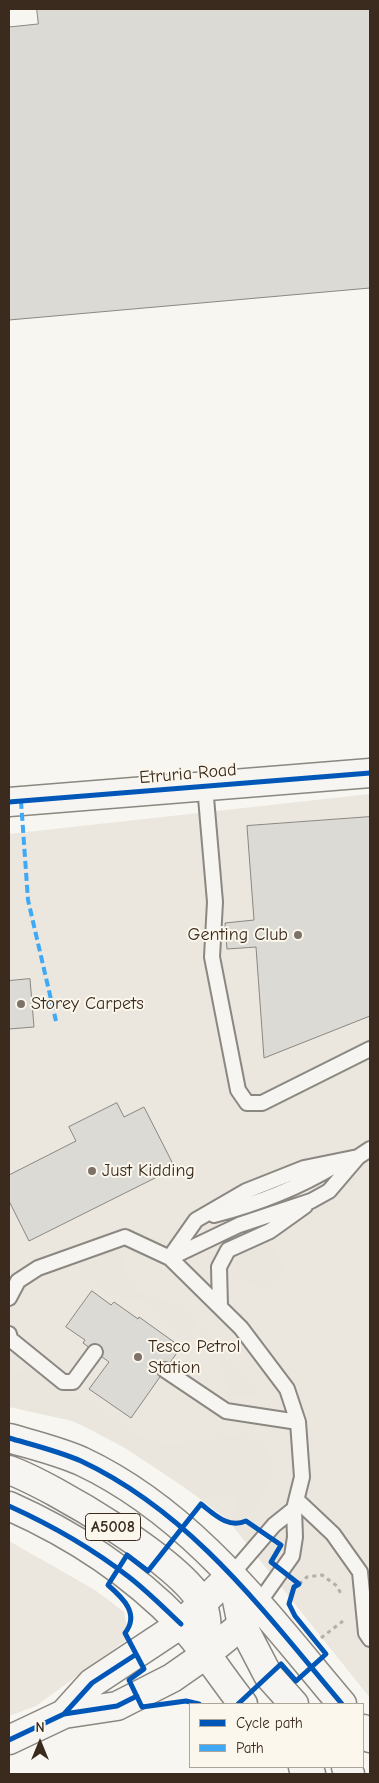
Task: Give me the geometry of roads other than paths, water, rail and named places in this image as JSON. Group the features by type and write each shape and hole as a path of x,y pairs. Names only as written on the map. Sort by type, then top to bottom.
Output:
{"main road":[{"name":"Etruria Road","path":"9,802 370,774"},
{"name":"A5008","path":"9,1438 80,1461 126,1486 184,1526 232,1574 250,1615 268,1675 293,1703"},
{"name":"A5008","path":"9,1470 103,1520 171,1567 186,1582 202,1605 207,1622 205,1655"},
{"name":"A5008","path":"9,1506 34,1517 78,1543 129,1577 181,1624 242,1703"},
{"path":"64,1714 92,1683 181,1624 232,1574"},
{"name":"A5008","path":"250,1615 314,1654 341,1703"},
{"path":"9,1740 64,1714 117,1706 172,1678 205,1655 250,1615"}],"lane":[{"path":"205,786 215,902 212,957 238,1090 247,1103 262,1103 370,1049"},
{"path":"170,1258 196,1220 246,1191 304,1168 351,1158 370,1149"},
{"path":"220,1307 219,1267 228,1250 270,1231 311,1201 329,1191 351,1158"},
{"path":"170,1258 239,1225 311,1201"},
{"path":"9,1298 18,1281 38,1268 125,1237 170,1258 241,1328 287,1389 298,1422 302,1477 296,1505 295,1537 292,1556 250,1615"},
{"path":"9,1334 10,1339 63,1382 73,1382 95,1352"},
{"path":"165,1370 226,1411 298,1422"},
{"path":"232,1574 274,1525 296,1505"},
{"path":"296,1505 332,1534 360,1572 366,1632 370,1639"}],"place":[{"name":"Genting Club","path":"298,935"},
{"name":"Storey Carpets","path":"21,1004"},
{"name":"Just Kidding","path":"92,1171"},
{"name":"Tesco Petrol Station","path":"138,1357"}]}
